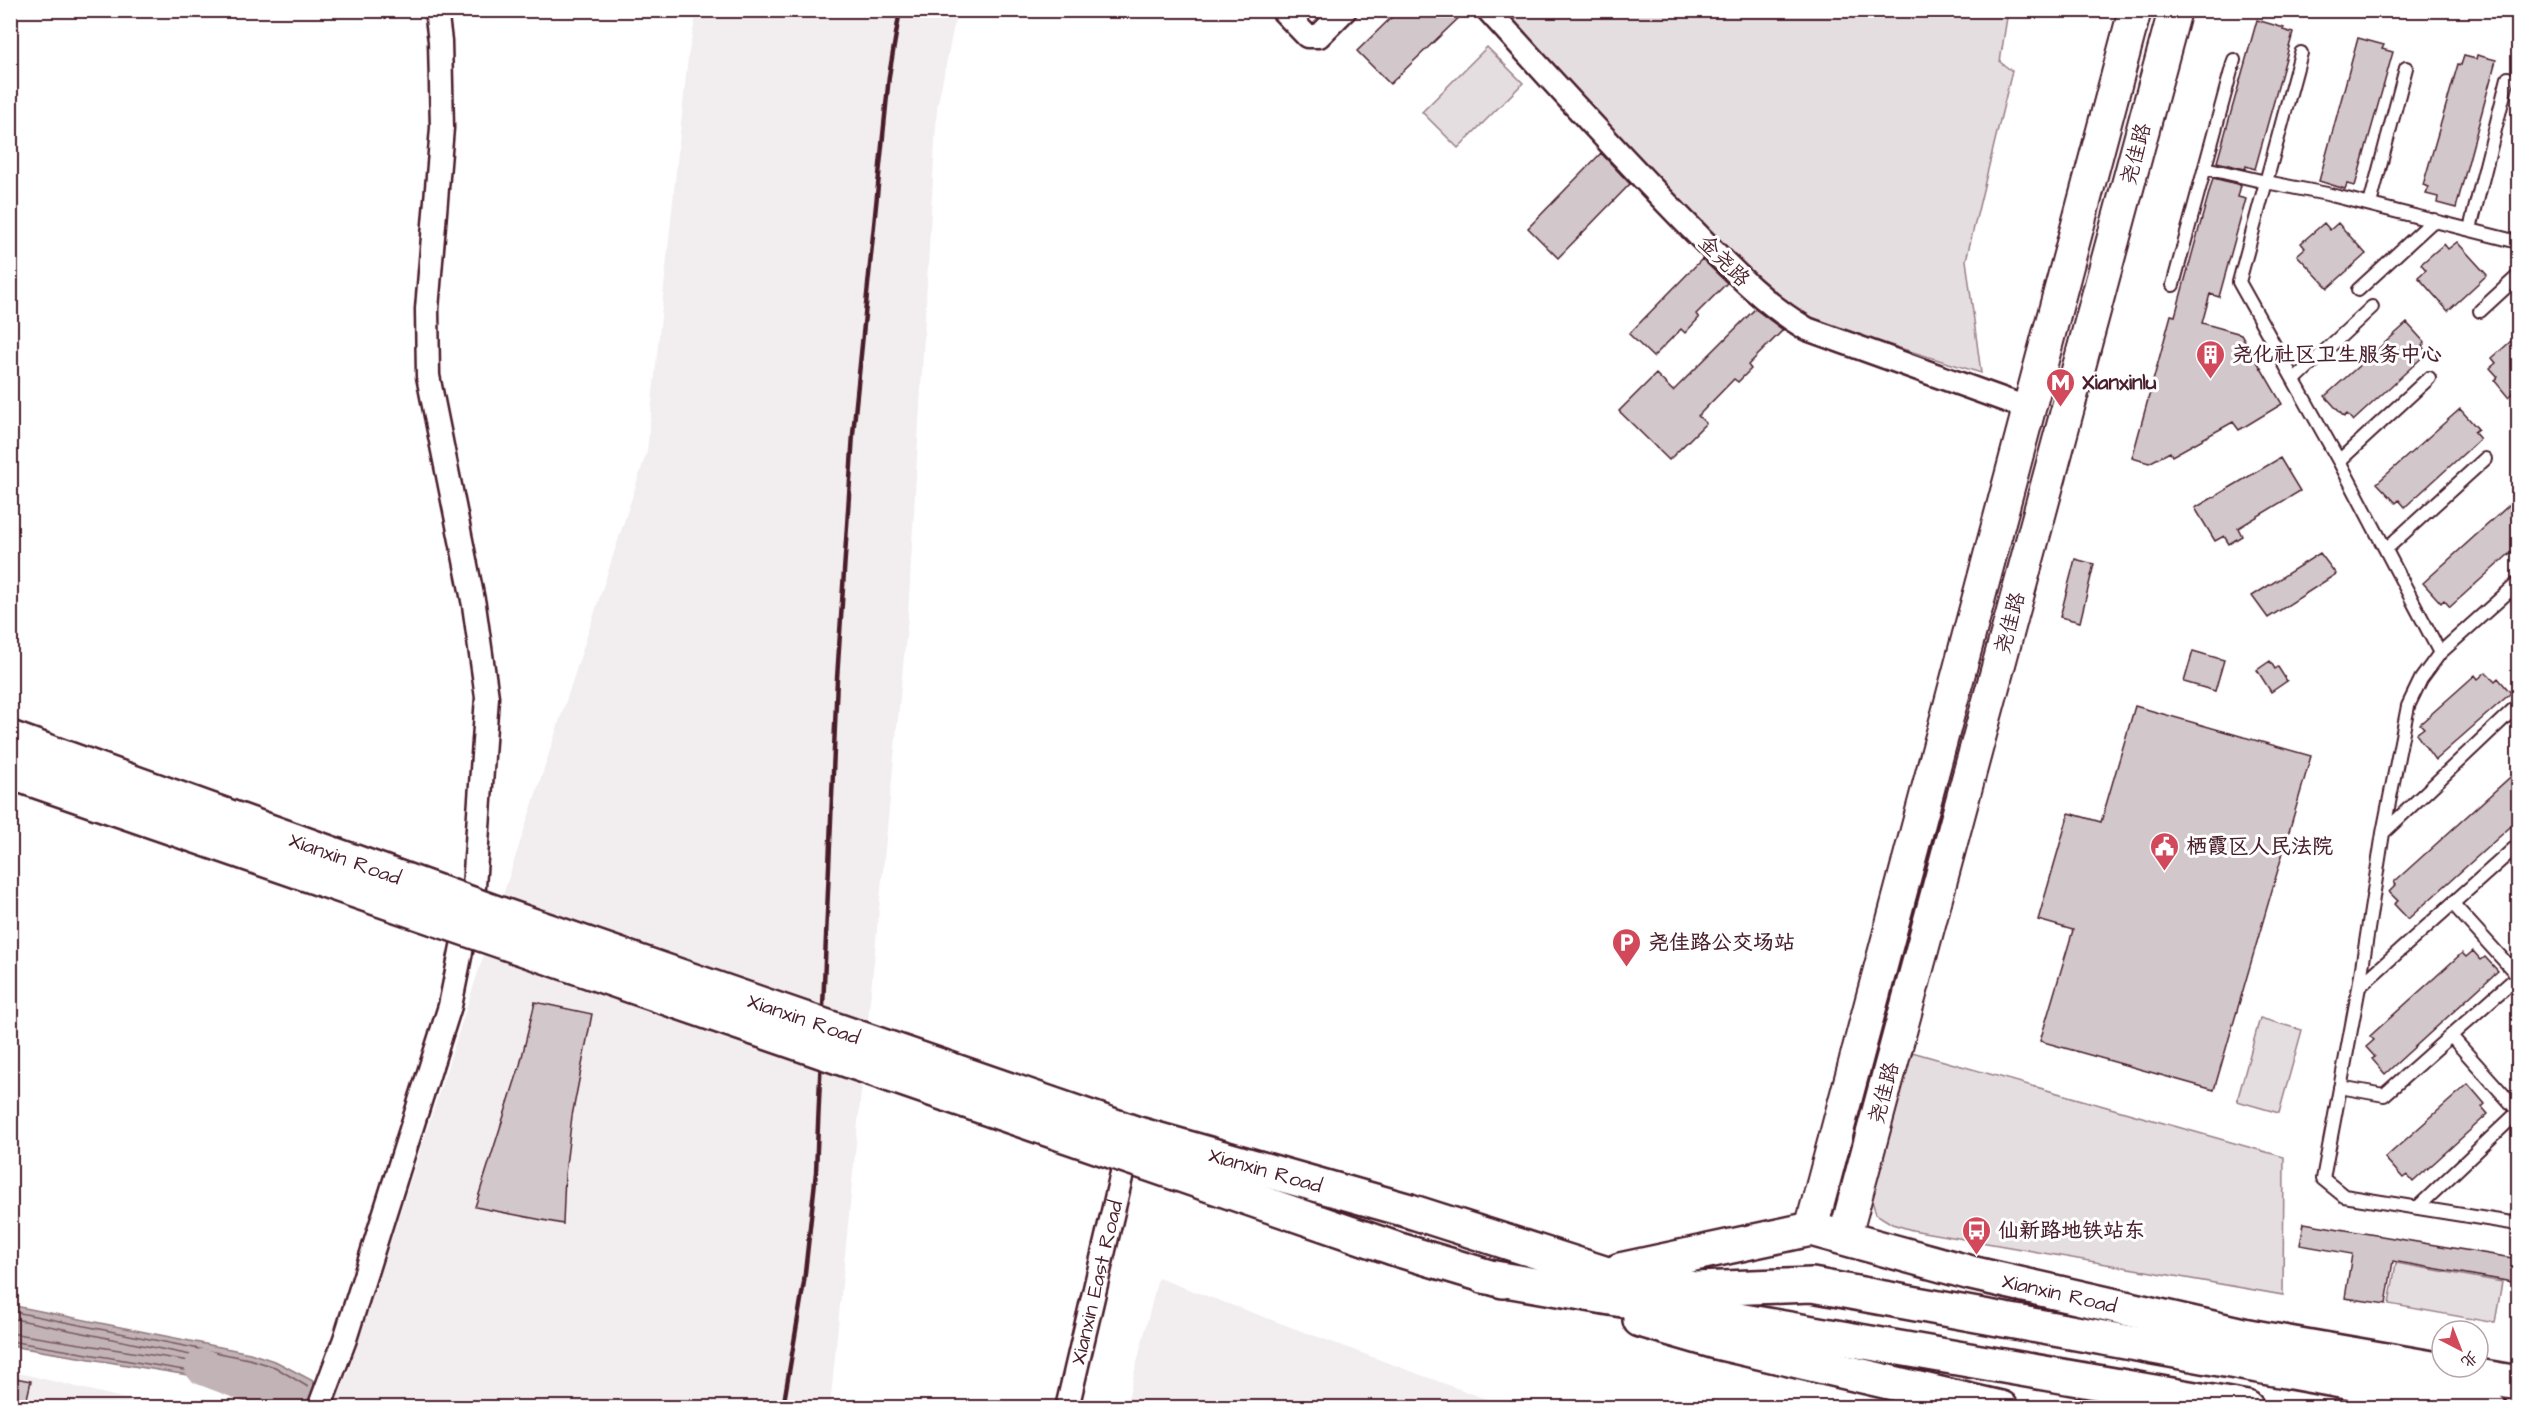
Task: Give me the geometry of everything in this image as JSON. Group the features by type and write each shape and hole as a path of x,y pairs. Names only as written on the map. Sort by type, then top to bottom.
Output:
{"main road":[{"name":"尧佳路","path":"1811,1229 2135,10"},
{"name":"尧佳路","path":"1845,1236 2175,10"},
{"name":"Xianxin Road","path":"10,738 502,915 1135,1133 1410,1211 1604,1273 1695,1289 1812,1285 2489,1407"},
{"name":"Xianxin Road","path":"10,771 1396,1249 1716,1342 2001,1407"},
{"name":"Xianxin Road","path":"1604,1273 1811,1229 1845,1236 1971,1273 2248,1336 2518,1383"},
{"name":"Xianxin Road","path":"1483,1276 2247,1407"}],"street":[{"path":"319,1407 345,1339 450,1006 474,886 487,697 474,605 428,376 427,309 442,128 440,41 436,10"},
{"path":"1282,10 1307,36 1319,36 1345,10"},
{"name":"金尧路","path":"1488,10 1640,176 1746,283 1780,313 1807,329 2030,409"},
{"name":"Xianxin East Road","path":"1067,1407 1126,1156"}],"lane":[{"path":"2301,53 2239,282 2339,461 2439,653"},
{"path":"2173,285 2234,60"},
{"path":"2370,204 2406,68"},
{"path":"2470,229 2508,78"},
{"path":"2205,168 2370,204 2518,242"},
{"path":"2358,290 2434,220"},
{"path":"2480,311 2518,276"},
{"path":"2294,380 2372,307"},
{"path":"2339,461 2429,378"},
{"path":"2386,549 2485,459"},
{"path":"2518,583 2439,653 2421,680 2408,706 2383,833 2359,987 2323,1179 2344,1196 2518,1224"},
{"path":"2383,833 2518,705"},
{"path":"2359,987 2518,845"},
{"path":"2340,1087 2384,1095 2518,976 2452,904"},
{"path":"2418,1207 2518,1112 2451,1036"}],"shaded area":[{"path":"697,11 957,11 937,108 908,616 830,1407 330,1408 348,1373 647,451 688,56"},
{"path":"1501,11 2008,11 2000,62 2012,71 1966,260 1981,373 1799,317 1738,265"},
{"path":"1487,47 1523,83 1458,148 1422,112"},
{"path":"2260,1018 2302,1030 2279,1113 2237,1101"},
{"path":"1912,1052 2284,1157 2283,1295 1912,1230 1892,1224 1876,1214 1869,1191"},
{"path":"2396,1263 2502,1282 2495,1323 2490,1322 2490,1319 2473,1319 2389,1304"},
{"path":"1158,1278 1508,1407 1126,1407"},
{"path":"11,1371 159,1407 11,1407"}],"water":[{"path":"10,1305 250,1353 277,1362 313,1381 318,1398 11,1346"}],"building":[{"path":"1399,10 1467,10 1390,84 1357,51"},
{"path":"2257,20 2293,33 2255,169 2246,166 2245,169 2217,162"},
{"path":"2358,38 2384,45 2382,49 2393,52 2355,186 2347,184 2345,189 2319,181"},
{"path":"2477,55 2496,60 2456,208 2437,203 2438,197 2426,194 2429,187 2423,185 2458,64 2461,65 2464,56 2476,59"},
{"path":"1601,153 1630,184 1558,258 1528,228"},
{"name":"尧化社区卫生服务中心","path":"2213,178 2241,185 2238,197 2246,199 2219,297 2210,294 2202,323 2241,334 2282,404 2239,430 2233,422 2172,456 2170,452 2149,463 2132,458 2171,315 2175,316"},
{"path":"2324,223 2330,230 2338,223 2366,254 2328,288 2297,255 2305,248 2301,243"},
{"path":"2457,242 2487,275 2448,311 2418,277 2426,270 2421,264 2444,244 2448,249"},
{"path":"1702,259 1727,283 1696,314 1699,318 1685,333 1681,329 1653,357 1629,334"},
{"path":"1755,309 1783,330 1748,365 1751,369 1738,382 1734,379 1698,416 1706,423 1669,460 1619,411 1656,374 1673,391"},
{"path":"2407,323 2425,343 2422,346 2427,353 2353,421 2347,414 2344,417 2325,396"},
{"path":"2511,341 2518,350 2518,388 2508,397 2494,380 2498,377 2490,368 2496,363 2492,358"},
{"path":"2460,409 2478,429 2474,432 2480,439 2405,507 2399,500 2396,503 2377,483"},
{"path":"2280,458 2300,491 2238,528 2242,536 2229,544 2224,536 2215,541 2195,508"},
{"path":"2518,497 2518,546 2450,607 2444,600 2441,603 2423,583"},
{"path":"2320,553 2336,574 2268,618 2252,596"},
{"path":"2075,559 2094,564 2080,622 2060,617"},
{"path":"2193,651 2224,660 2215,691 2184,682"},
{"path":"2270,661 2275,669 2278,667 2287,681 2271,692 2257,670"},
{"path":"2486,672 2495,681 2498,678 2511,693 2435,760 2416,734 2424,728 2420,724 2475,675 2478,679"},
{"name":"栖霞区人民法院","path":"2135,706 2311,756 2214,1090 2040,1041 2073,930 2038,920 2069,813 2101,822"},
{"path":"2518,770 2518,820 2408,919 2394,904 2398,901 2389,892 2396,885 2394,882"},
{"path":"2473,951 2481,960 2485,957 2498,971 2385,1074 2372,1059 2375,1057 2366,1047 2374,1040 2370,1036 2462,953 2466,957"},
{"path":"535,1002 592,1014 572,1116 565,1174 563,1224 475,1207 520,1065"},
{"path":"2468,1084 2485,1104 2482,1107 2488,1114 2413,1182 2407,1175 2403,1178 2385,1158"},
{"path":"2304,1223 2518,1259 2518,1283 2393,1261 2386,1304 2345,1298 2352,1254 2300,1245"},
{"path":"10,1377 31,1381 25,1407 10,1407"}],"waterway":[{"path":"203,1367 305,1406"}],"railway":[{"path":"783,1408 804,1282 816,1172 837,679 853,434 889,76 900,10"}],"place":[{"name":"尧化社区卫生服务中心","path":"2211,380"},
{"name":"Xianxinlu","path":"2061,408"},
{"name":"栖霞区人民法院","path":"2165,872"},
{"name":"尧佳路公交场站","path":"1627,968"},
{"name":"仙新路地铁站东","path":"1977,1256"}]}
